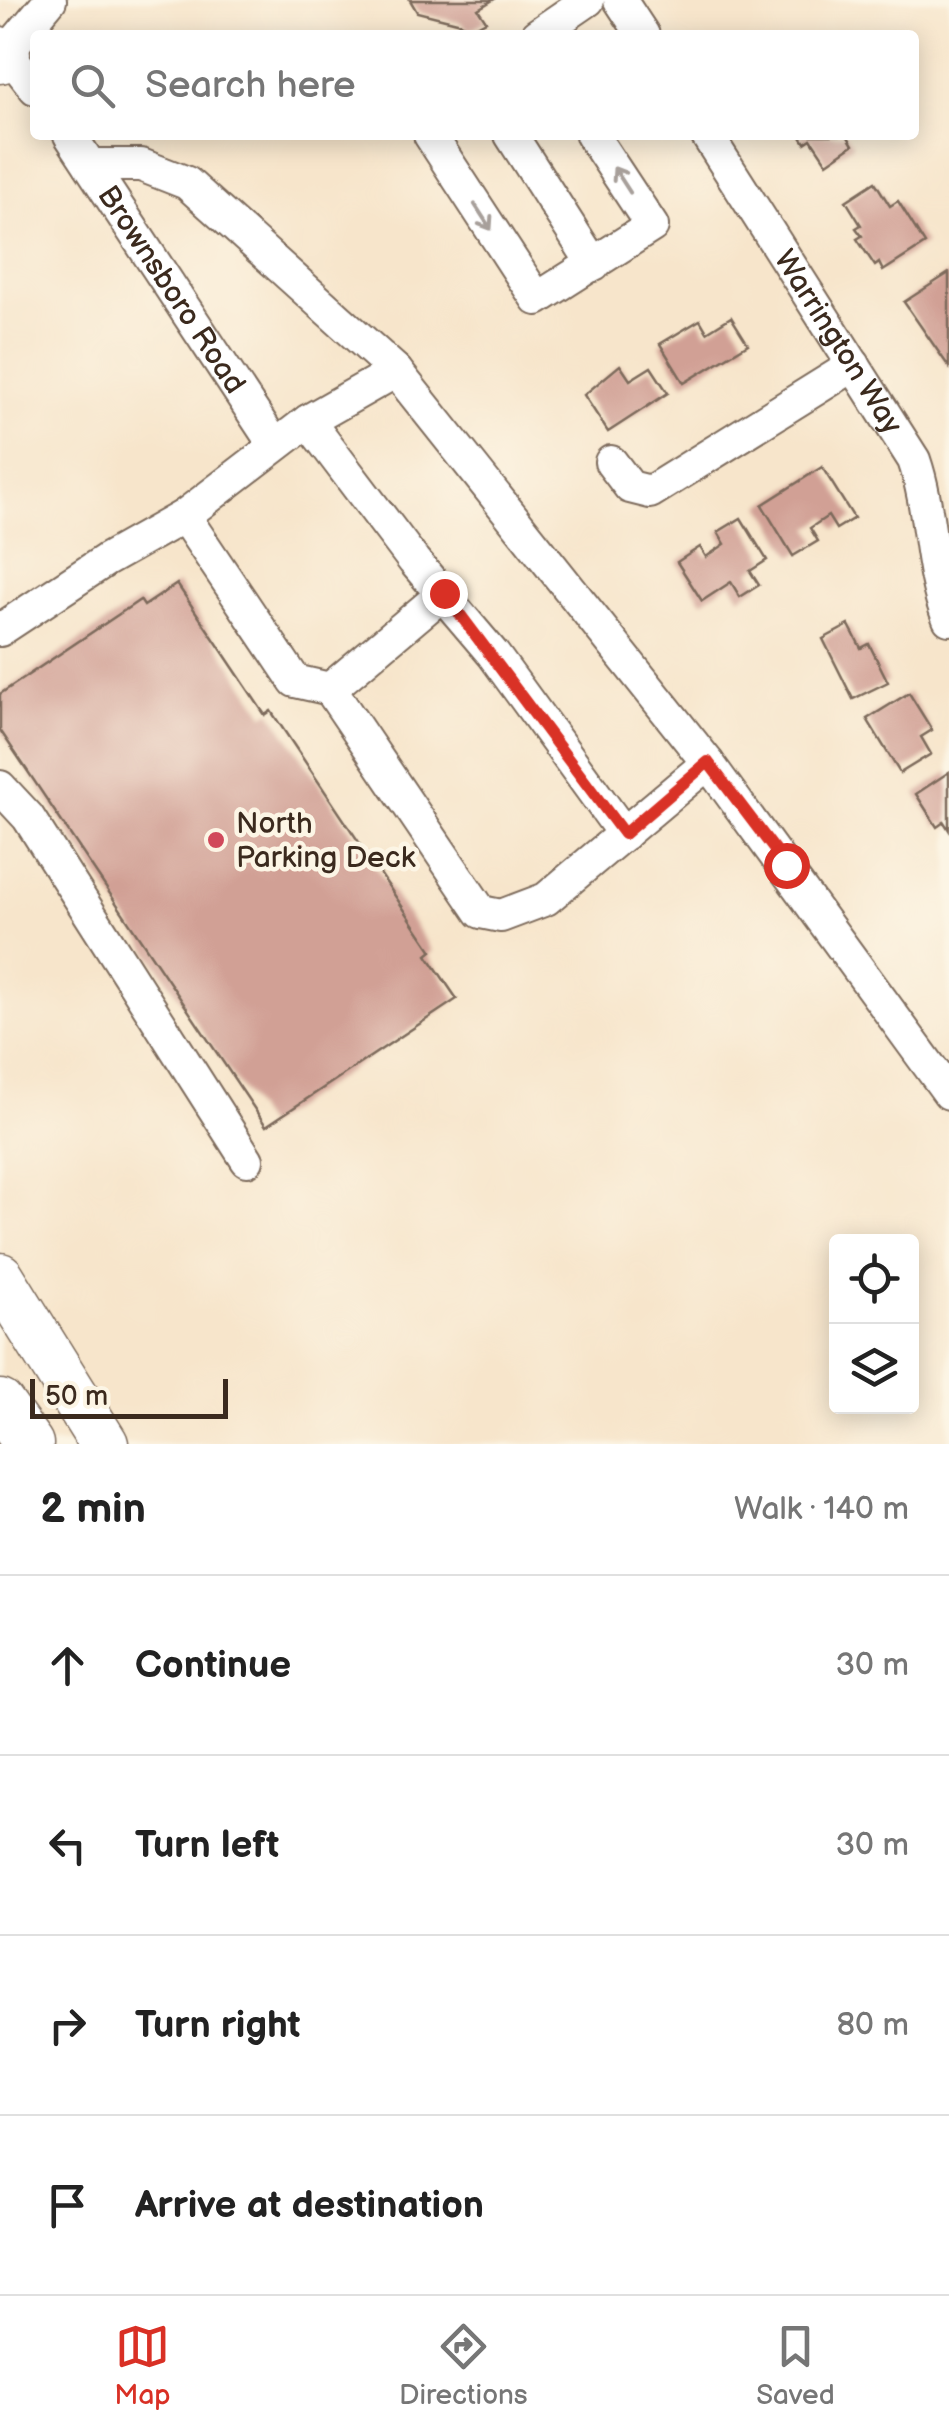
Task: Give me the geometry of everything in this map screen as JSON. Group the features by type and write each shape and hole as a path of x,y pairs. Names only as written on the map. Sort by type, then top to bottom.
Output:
{"highway":[{"path":"0,1277 104,1444"},
{"path":"0,1404 30,1444"}],"street":[{"path":"8,59 50,0"},
{"path":"544,30 588,0"},
{"path":"620,0 640,30"},
{"name":"Brownsboro Road","path":"73,140 274,444"},
{"path":"433,140 537,300 652,226 595,140"},
{"path":"514,140 594,265"},
{"name":"Warrington Way","path":"711,140 914,460 926,494 935,572 949,619"},
{"path":"90,165 141,165 188,184 396,371 708,762 949,1093"},
{"path":"612,462 630,487 650,492 854,364"},
{"path":"0,630 106,560 184,516 274,444 396,371"},
{"path":"308,422 444,593 624,834"},
{"path":"184,516 295,681 330,689 481,912 501,916 546,899 708,762"},
{"path":"330,689 444,593"},
{"path":"0,787 28,817 247,1160"}],"building":[{"path":"410,0 493,0 478,9 486,21 469,30 461,23 417,12"},
{"path":"812,140 850,140 853,145 827,163"},
{"path":"875,182 890,206 898,201 925,244 883,271 879,263 875,266 857,239 862,236 856,228 861,225 846,201"},
{"path":"949,273 949,367 904,302"},
{"path":"731,317 748,344 684,383 660,344 700,320 707,332"},
{"path":"620,365 630,380 651,367 668,393 608,432 584,395"},
{"path":"822,467 854,518 836,529 828,516 810,528 818,541 793,556 762,505"},
{"path":"741,518 767,560 750,571 759,585 740,597 731,582 702,601 677,562 700,547 706,557 725,544 718,532"},
{"name":"North Parking Deck","path":"177,584 265,715 271,711 432,951 427,955 457,999 266,1126 0,730 0,694 140,600 144,606"},
{"path":"849,625 861,648 869,644 888,682 853,699 823,639"},
{"path":"909,693 932,730 921,737 931,754 900,773 867,719"},
{"path":"949,772 949,830 944,822 937,827 916,794"}],"place":[{"name":"North Parking Deck","path":"216,840"}],"route":[{"path":"444,593 624,834 708,762 786,865"}]}
